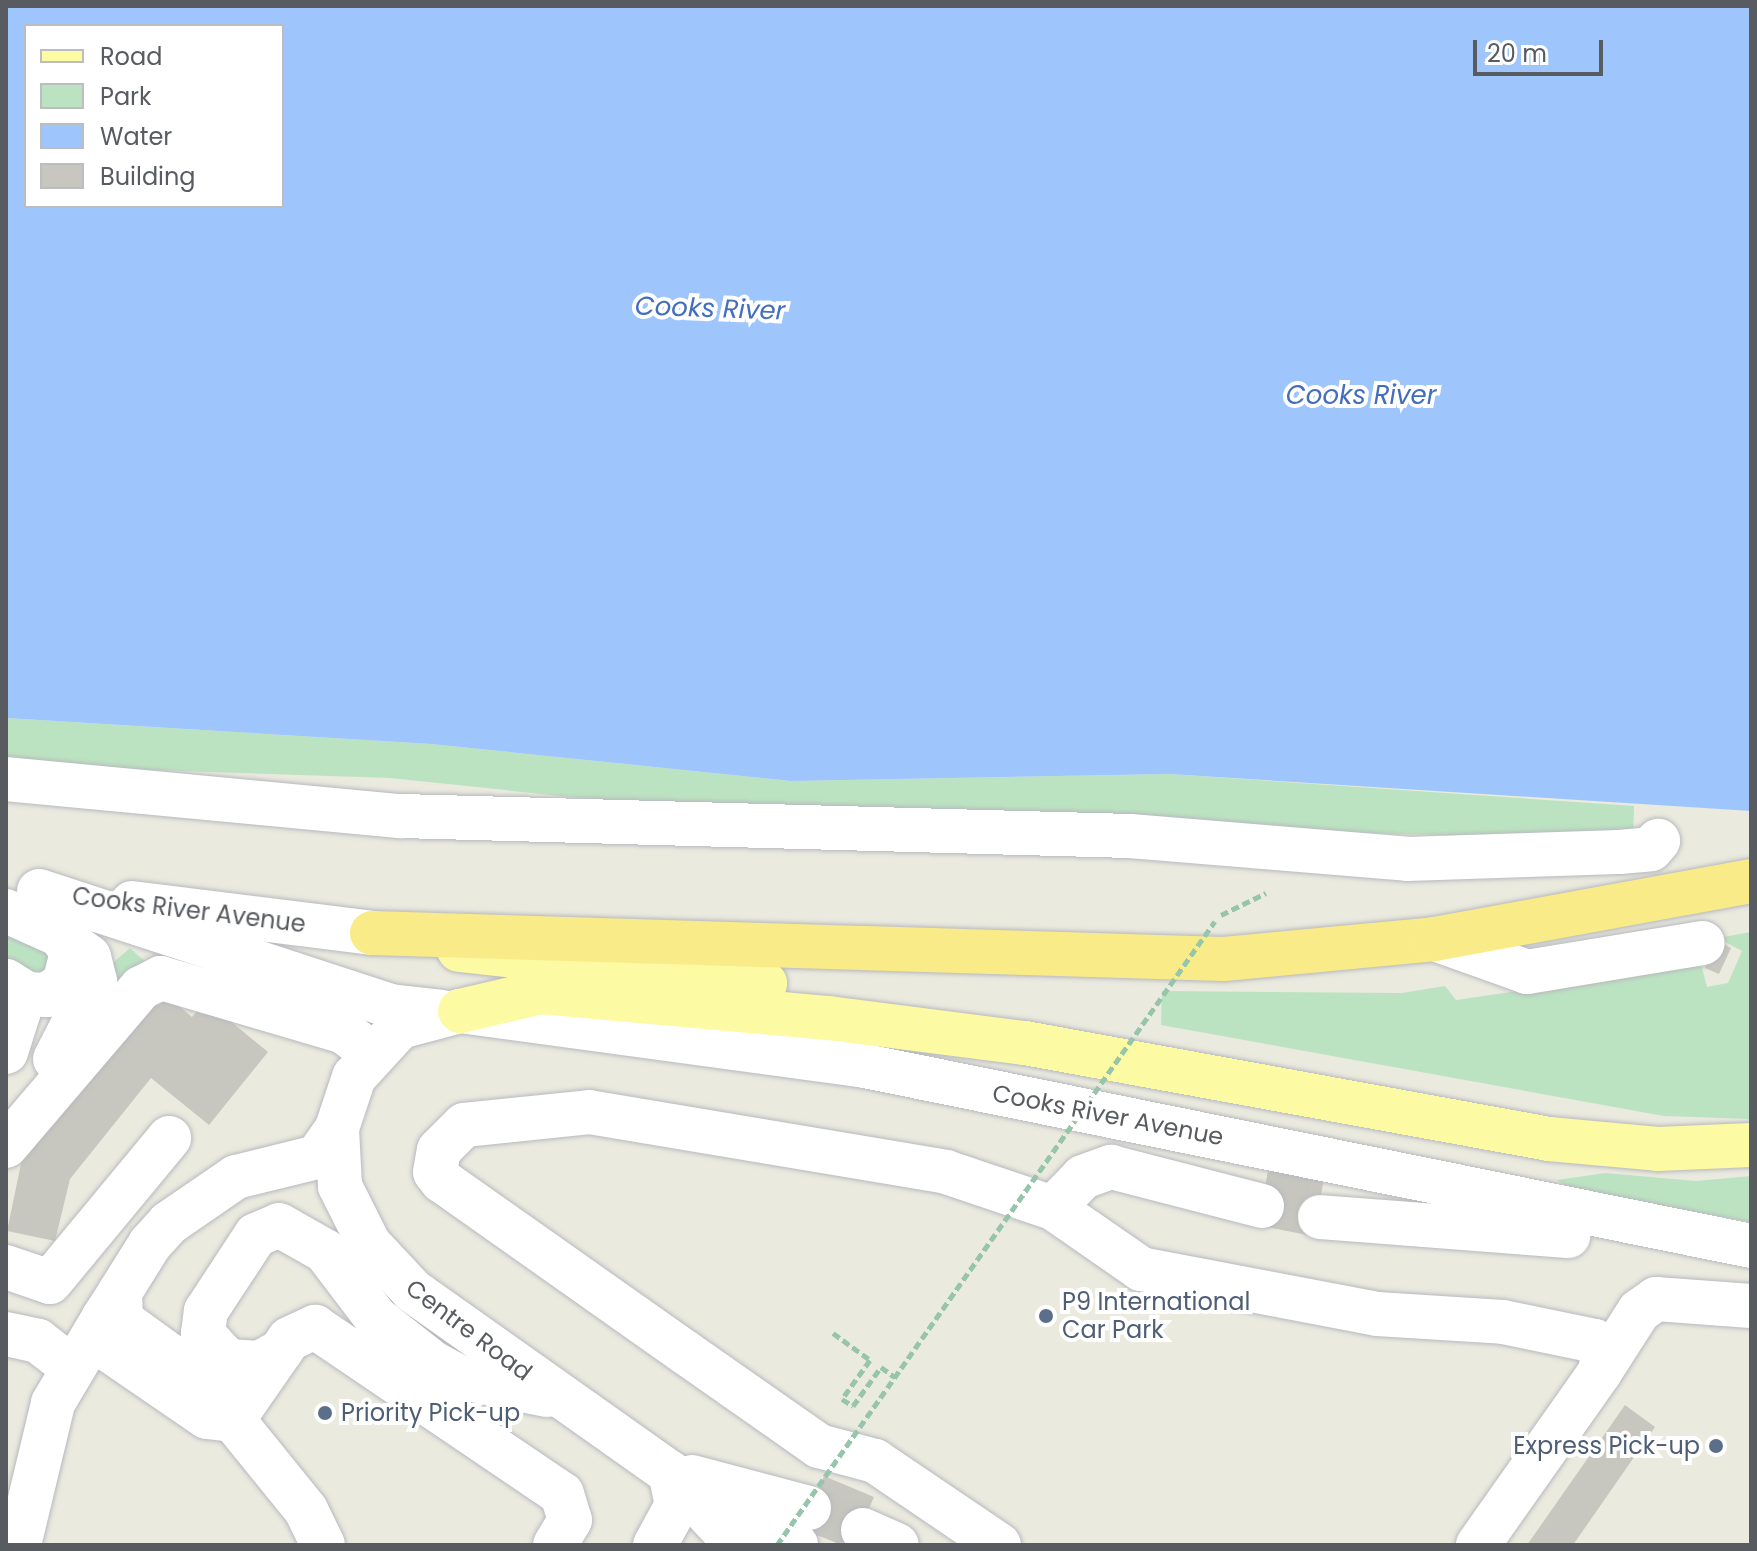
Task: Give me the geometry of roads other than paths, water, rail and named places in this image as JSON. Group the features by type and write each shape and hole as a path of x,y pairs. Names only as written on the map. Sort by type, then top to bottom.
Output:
{"highway":[{"path":"372,933 1224,959 1435,939 1751,881"}],"main road":[{"path":"372,933 493,957 1026,1014 1321,1099"},
{"path":"451,1012 541,992 829,1018 1025,1043 1321,1099 1606,1147 1751,1145"}],"street":[{"path":"6,779 401,816 1130,836 1407,859 1619,852 1651,849 1658,841"},
{"path":"6,1145 95,981 89,957 17,896"},
{"name":"Cooks River Avenue","path":"17,896 372,933"},
{"name":"Cooks River Avenue","path":"17,896 390,1006 860,1065 1749,1245"},
{"path":"7,982 36,996 64,983 72,952 60,935"},
{"path":"1435,939 1527,972 1703,943"},
{"path":"6,1145 141,988 161,978 344,1032 371,1052"},
{"path":"6,1052 19,1011 7,982"},
{"name":"Centre Road","path":"451,1012 400,1027 371,1052 337,1128 340,1186 369,1244 413,1291 561,1398 689,1518 737,1545"},
{"path":"999,1545 875,1461 819,1446 442,1181 434,1161 464,1125 589,1112 946,1172 1053,1208 1141,1269 1377,1314 1584,1336 1603,1353 1600,1372"},
{"path":"19,1545 53,1403 112,1304 169,1223 236,1177 317,1157 337,1128"},
{"path":"73,1368 22,1338 50,1282 169,1138"},
{"path":"1053,1208 1083,1177 1111,1167 1263,1196"},
{"path":"1321,1207 1425,1221 1749,1245"},
{"path":"281,1351 246,1364 205,1344 206,1311 256,1235 291,1227 325,1251 376,1318 433,1363 459,1377 561,1398"},
{"path":"6,1267 50,1282"},
{"path":"1478,1545 1600,1372 1639,1311 1656,1299 1751,1306"},
{"path":"112,1304 100,1334 109,1350 207,1417 233,1420 306,1510 323,1545"},
{"path":"233,1420 281,1351 305,1328 324,1329 550,1485 570,1510 555,1545"},
{"path":"655,1545 689,1518 802,1526"}],"water":[{"name":"Cooks River","path":"6,6 1751,6 1751,811 1169,774 791,781 431,744 6,718"}],"tunnel":[{"path":"1265,1186 1323,1197"},
{"path":"809,1508 863,1530"}],"place":[{"name":"P9 International Car Park","path":"1046,1316"},
{"name":"Priority Pick-up","path":"325,1413"},
{"name":"Express Pick-up","path":"1716,1446"}]}
